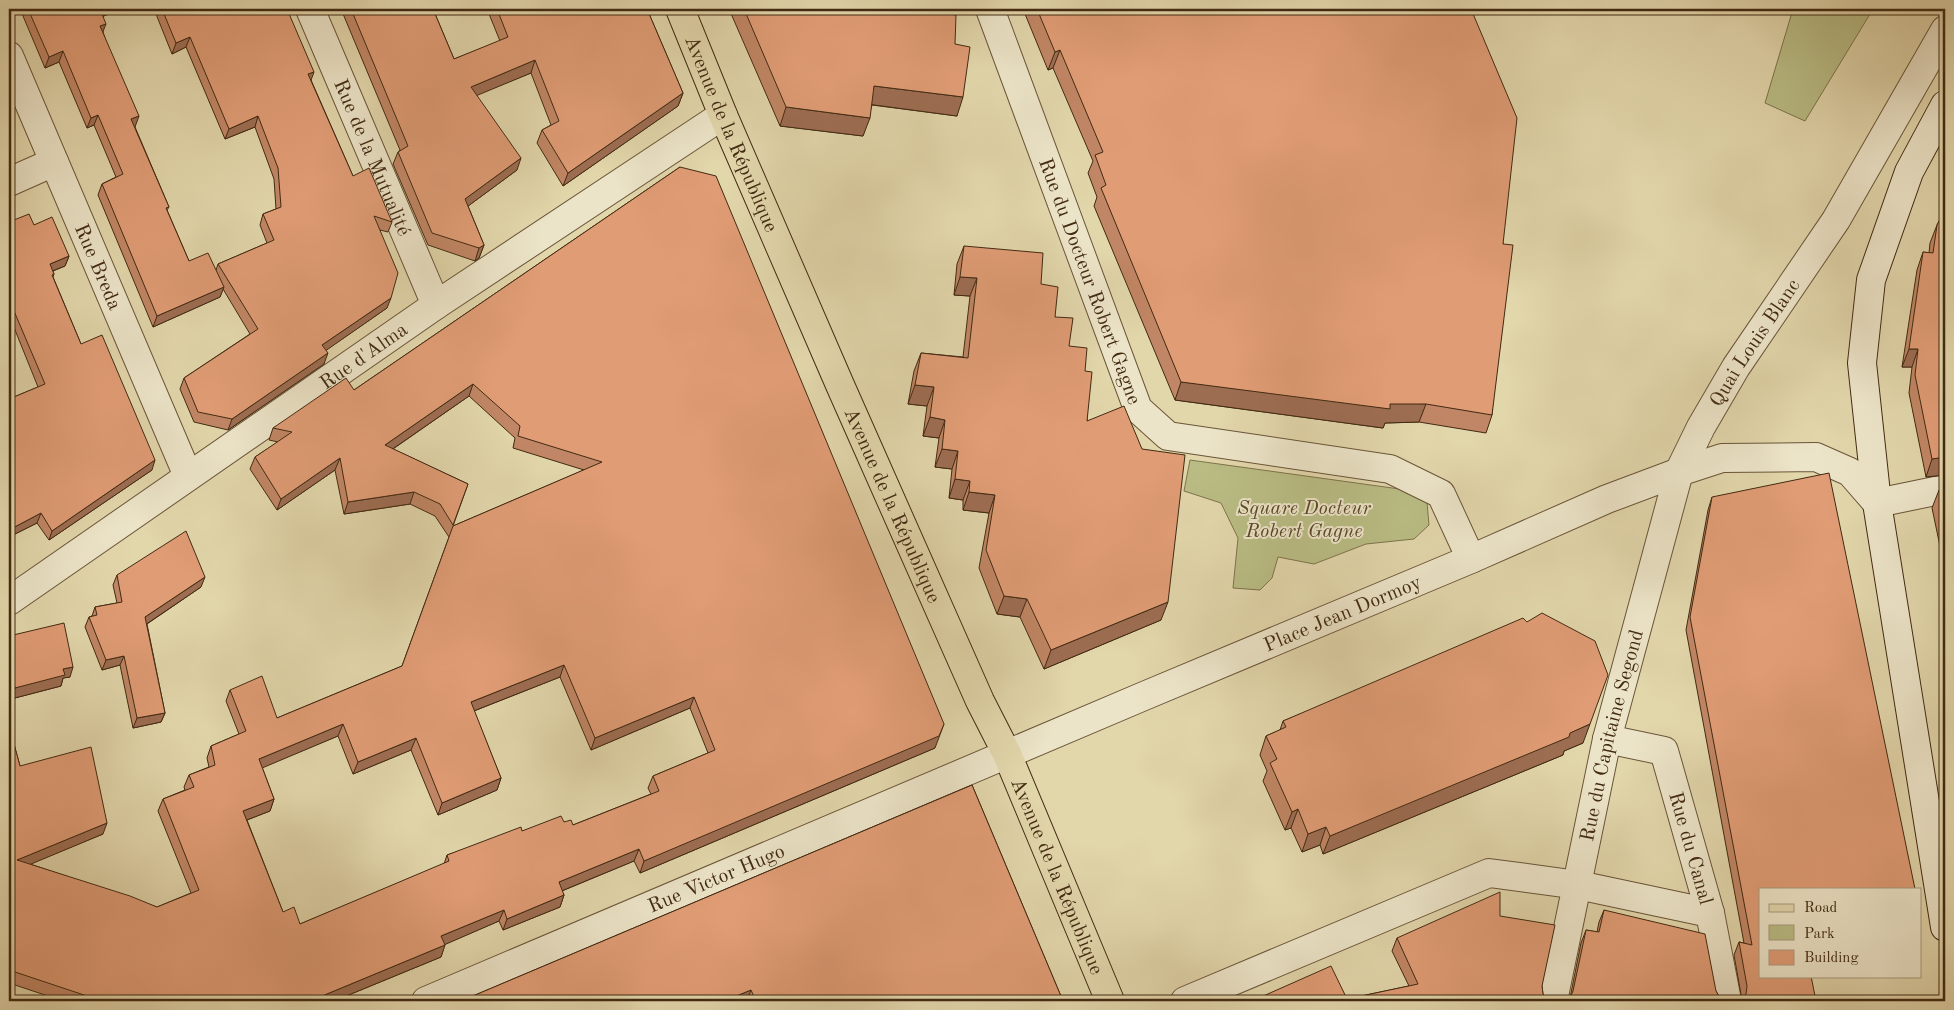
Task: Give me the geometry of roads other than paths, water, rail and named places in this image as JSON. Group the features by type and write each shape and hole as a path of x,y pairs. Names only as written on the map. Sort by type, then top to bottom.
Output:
{"main road":[{"name":"Avenue de la République","path":"680,9 723,115 976,692 1007,754 1110,1001"}],"street":[{"name":"Rue de la Mutualité","path":"310,9 436,305"},
{"name":"Rue du Docteur Robert Gagne","path":"990,9 1138,409 1168,436 1390,469 1440,494 1472,559"},
{"name":"Quai Louis Blanc","path":"1679,472 1701,427 1731,376 1836,220 1945,30"},
{"name":"Rue Breda","path":"9,56 188,476"},
{"path":"1945,105 1909,172 1871,280 1862,363 1877,502 1945,926"},
{"name":"Rue d'Alma","path":"9,600 436,305 723,115"},
{"path":"9,182 54,162"},
{"path":"1679,472 1722,458 1816,457 1850,472 1877,502"},
{"name":"Place Jean Dormoy","path":"1007,754 1472,559 1607,500 1679,472"},
{"name":"Rue du Capitaine Segond","path":"1553,1001 1607,740 1679,472"},
{"path":"1877,502 1945,490"},
{"name":"Rue du Canal","path":"1607,740 1664,751 1710,913 1727,1001"},
{"name":"Rue Victor Hugo","path":"426,1001 1007,754"},
{"path":"1186,1001 1489,874 1578,886 1710,913"}],"park label":[{"name":"Square Docteur Robert Gagne","path":"1304,518"}]}
